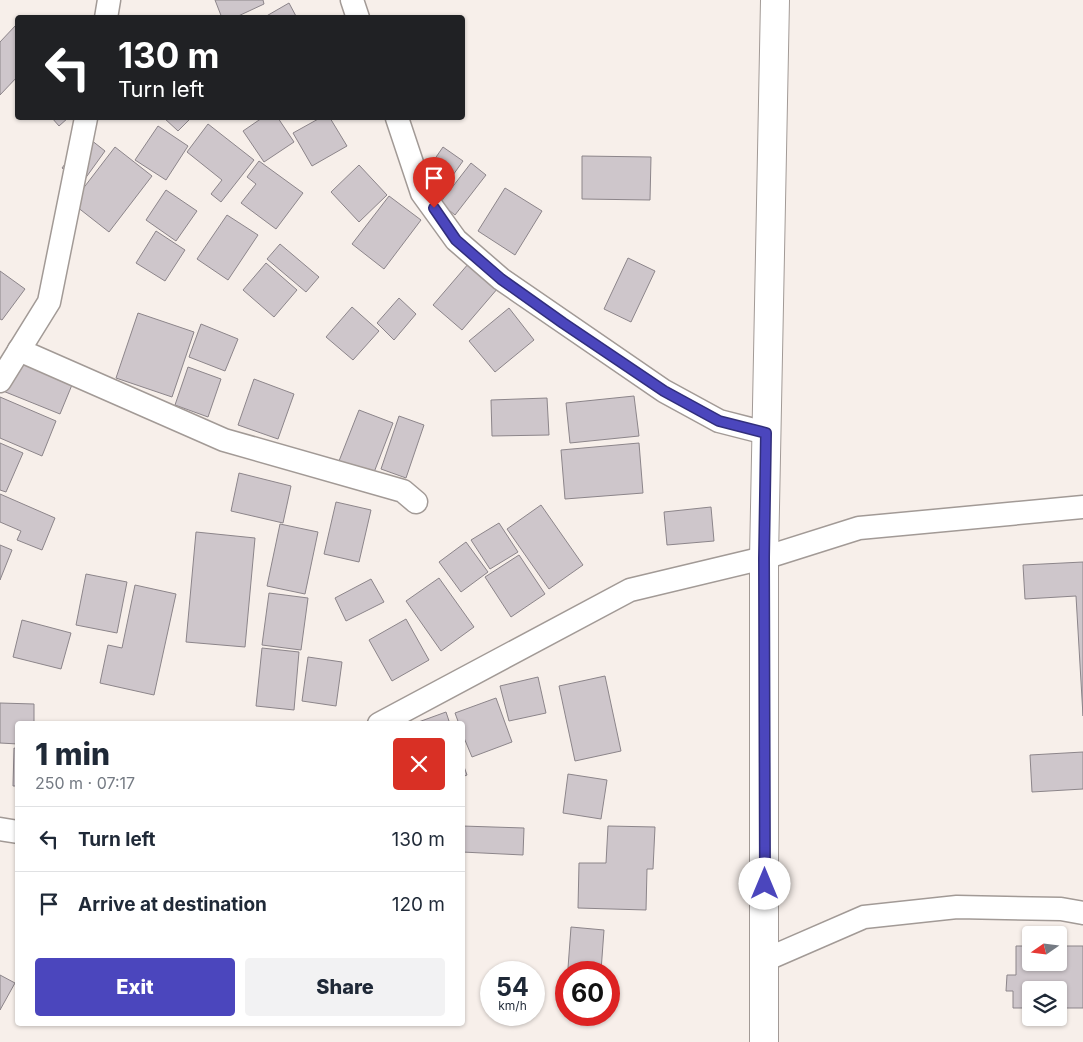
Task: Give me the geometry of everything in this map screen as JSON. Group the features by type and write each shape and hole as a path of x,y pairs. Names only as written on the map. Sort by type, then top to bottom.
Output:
{"main road":[{"path":"764,1042 764,558 775,0"}],"street":[{"path":"106,15 109,0"},
{"path":"352,0 357,15"},
{"path":"0,381 49,302 86,120"},
{"path":"398,120 422,193 456,240 501,279 664,391 719,421 766,433"},
{"path":"19,350 224,440 403,490 416,502"},
{"path":"385,721 630,590 764,558 858,528 1083,507"},
{"path":"0,829 15,832"},
{"path":"765,960 864,918 957,907 1061,909 1083,913"}],"building":[{"path":"215,0 263,0 264,4 240,15 221,15"},
{"path":"289,3 295,15 268,15"},
{"path":"15,26 15,79 0,95 0,42"},
{"path":"54,120 66,120 59,126"},
{"path":"166,120 189,120 178,131"},
{"path":"259,120 279,120 294,142 264,162 243,131"},
{"path":"316,120 331,120 347,146 312,166 293,133"},
{"path":"208,124 254,160 221,202 211,194 222,180 187,152"},
{"path":"158,126 188,146 166,180 135,160"},
{"path":"86,136 105,151 82,183 62,168"},
{"path":"115,147 152,176 109,232 72,203"},
{"path":"443,147 463,161 443,189 423,176"},
{"path":"582,156 651,157 650,200 582,199"},
{"path":"259,161 303,193 276,229 241,203 256,184 247,177"},
{"path":"471,163 486,175 455,215 440,203"},
{"path":"359,165 387,195 359,222 331,192"},
{"path":"505,188 542,211 515,255 478,231"},
{"path":"166,190 197,211 176,241 146,220"},
{"path":"389,196 421,220 384,269 352,244"},
{"path":"227,215 258,235 228,280 197,259"},
{"path":"156,231 185,250 165,281 136,263"},
{"path":"280,244 319,277 306,292 267,259"},
{"path":"628,258 655,271 631,322 604,309"},
{"path":"266,263 297,290 274,317 243,290"},
{"path":"469,263 498,288 462,330 433,305"},
{"path":"0,271 25,289 2,320 0,319"},
{"path":"399,298 416,314 394,340 377,323"},
{"path":"352,307 379,331 353,360 326,337"},
{"path":"509,308 534,340 495,372 469,341"},
{"path":"138,313 194,332 172,397 116,378"},
{"path":"201,324 238,339 225,371 189,357"},
{"path":"17,356 74,380 60,414 3,391"},
{"path":"188,367 221,379 208,417 175,405"},
{"path":"254,379 294,394 278,439 238,425"},
{"path":"634,396 639,436 570,443 566,403"},
{"path":"0,397 56,421 42,456 0,438"},
{"path":"547,398 549,435 492,436 491,400"},
{"path":"359,410 393,423 373,475 339,461"},
{"path":"399,416 424,425 406,478 381,469"},
{"path":"0,443 23,453 6,492 0,490"},
{"path":"639,443 643,493 565,499 561,450"},
{"path":"239,473 291,486 283,523 231,511"},
{"path":"0,494 55,518 42,550 17,540 21,531 0,522"},
{"path":"336,502 371,510 359,562 324,554"},
{"path":"541,505 583,565 549,589 507,529"},
{"path":"711,507 714,541 667,545 664,512"},
{"path":"499,523 518,552 490,569 471,540"},
{"path":"280,524 318,532 305,594 267,586"},
{"path":"196,532 255,538 245,647 186,642"},
{"path":"466,542 488,572 461,592 439,562"},
{"path":"0,545 12,550 0,580"},
{"path":"519,555 545,594 511,617 485,577"},
{"path":"1083,562 1083,716 1076,596 1025,599 1023,565"},
{"path":"86,574 127,582 117,633 76,625"},
{"path":"439,578 474,627 441,651 406,601"},
{"path":"371,579 384,602 346,621 335,598"},
{"path":"135,585 176,594 154,695 100,683 108,645 122,648"},
{"path":"269,593 308,598 301,650 262,645"},
{"path":"406,619 429,660 392,681 369,640"},
{"path":"22,620 71,633 61,669 13,657"},
{"path":"262,648 299,652 294,710 256,706"},
{"path":"308,657 342,662 336,706 302,701"},
{"path":"605,676 621,751 575,761 559,686"},
{"path":"538,677 546,713 509,721 500,686"},
{"path":"496,698 512,742 472,757 465,740 465,721 458,721 455,713"},
{"path":"0,703 34,704 34,721 15,721 15,744 0,743"},
{"path":"446,712 449,721 421,721"},
{"path":"14,748 15,786 13,786"},
{"path":"1083,752 1083,789 1032,792 1030,755"},
{"path":"568,774 607,780 601,819 563,813"},
{"path":"465,826 524,828 523,855 465,852"},
{"path":"608,826 655,827 653,869 647,869 646,910 578,908 579,863 606,863"},
{"path":"571,927 604,930 602,961 569,961"},
{"path":"1016,946 1022,946 1022,971 1068,971 1068,946 1083,946 1083,1008 1067,1008 1067,981 1022,981 1022,1008 1013,1008 1013,991 1006,991 1007,975 1016,975"},
{"path":"0,975 15,983 0,1010"}],"route":[{"path":"434,208 456,240 501,279 563,323 664,391 719,421 766,433 764,558 765,884"}]}
